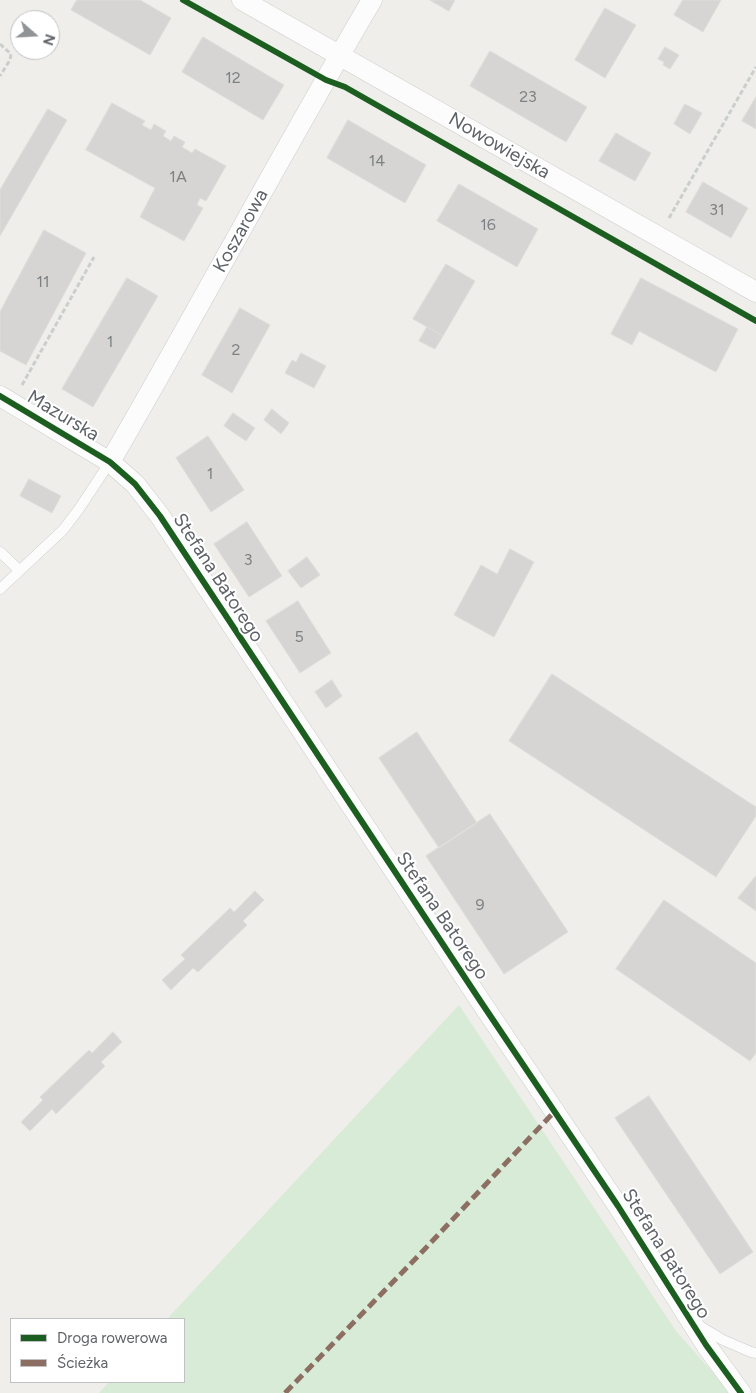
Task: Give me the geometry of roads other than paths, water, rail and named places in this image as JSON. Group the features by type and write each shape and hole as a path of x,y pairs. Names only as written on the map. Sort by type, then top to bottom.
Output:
{"street":[{"name":"Nowowiejska","path":"242,0 756,292"},
{"name":"Koszarowa","path":"110,462 159,379 372,0"},
{"name":"Mazurska","path":"9,393 110,462"},
{"name":"Stefana Batorego","path":"110,462 135,484 160,516 618,1206 706,1345 741,1393"}],"lane":[{"path":"0,589 63,530 110,462"},
{"path":"0,552 19,570"},
{"path":"691,1321 723,1340 756,1353"}]}
